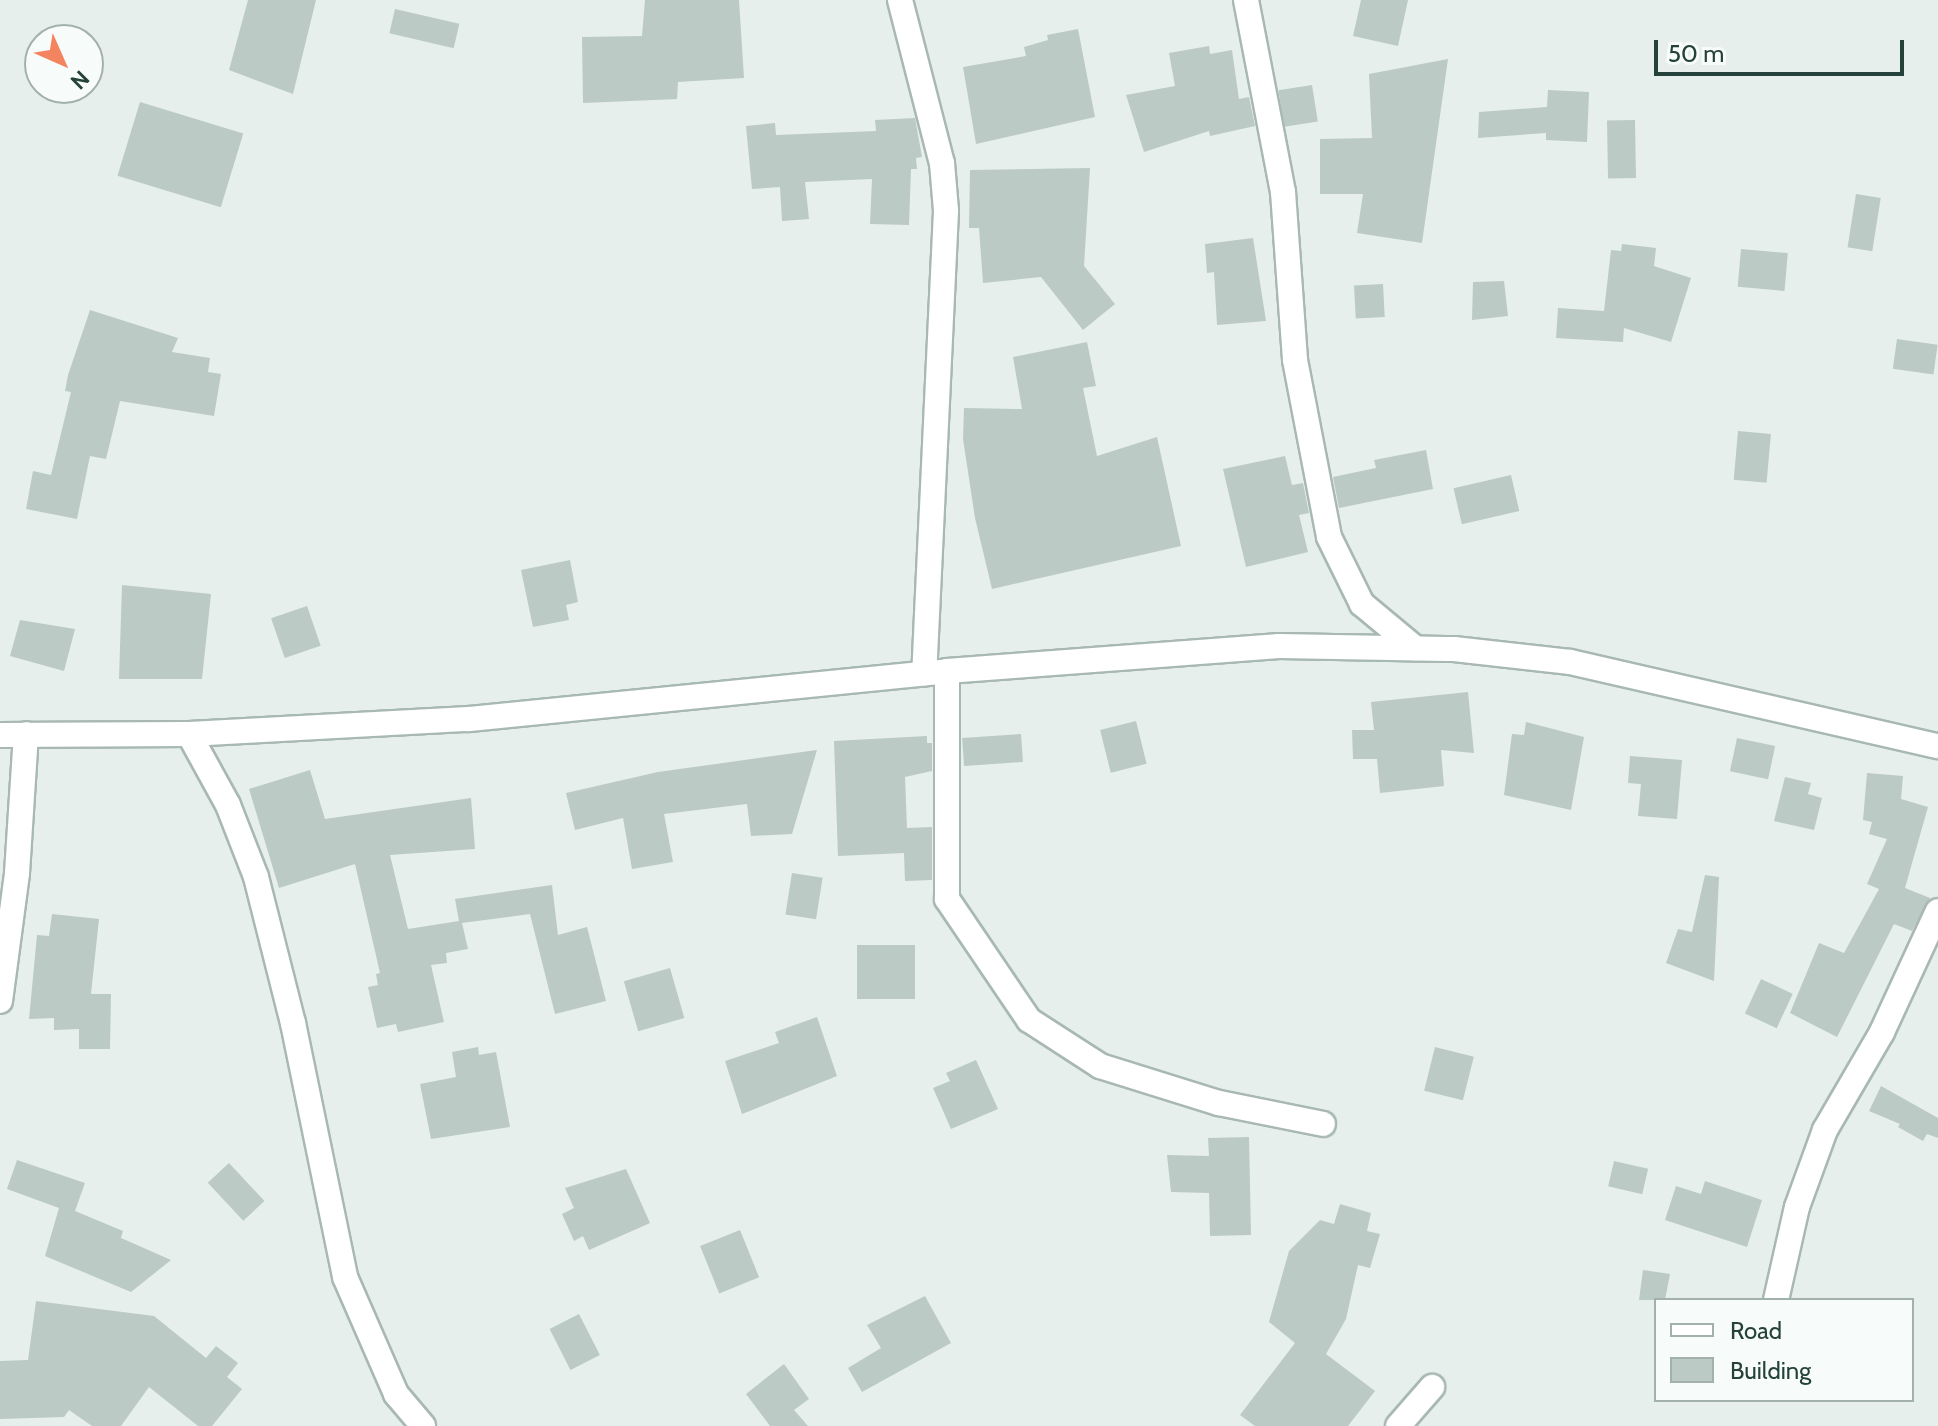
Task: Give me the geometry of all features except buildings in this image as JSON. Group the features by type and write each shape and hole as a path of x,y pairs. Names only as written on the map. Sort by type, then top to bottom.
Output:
{"street":[{"path":"900,0 942,163 946,211 935,672 947,899 1029,1020 1100,1066 1219,1103 1323,1124"},
{"path":"1246,0 1283,192 1295,360 1329,537 1362,604 1415,648"},
{"path":"0,735 189,734 469,719 935,672 1279,646 1415,648 1585,665 1938,746"},
{"path":"0,1001 17,873 26,734"},
{"path":"189,734 228,805 256,877 293,1023 345,1277 396,1394 423,1426"},
{"path":"1776,1298 1797,1207 1825,1130 1882,1032 1938,911"},
{"path":"1398,1426 1432,1387"}]}
